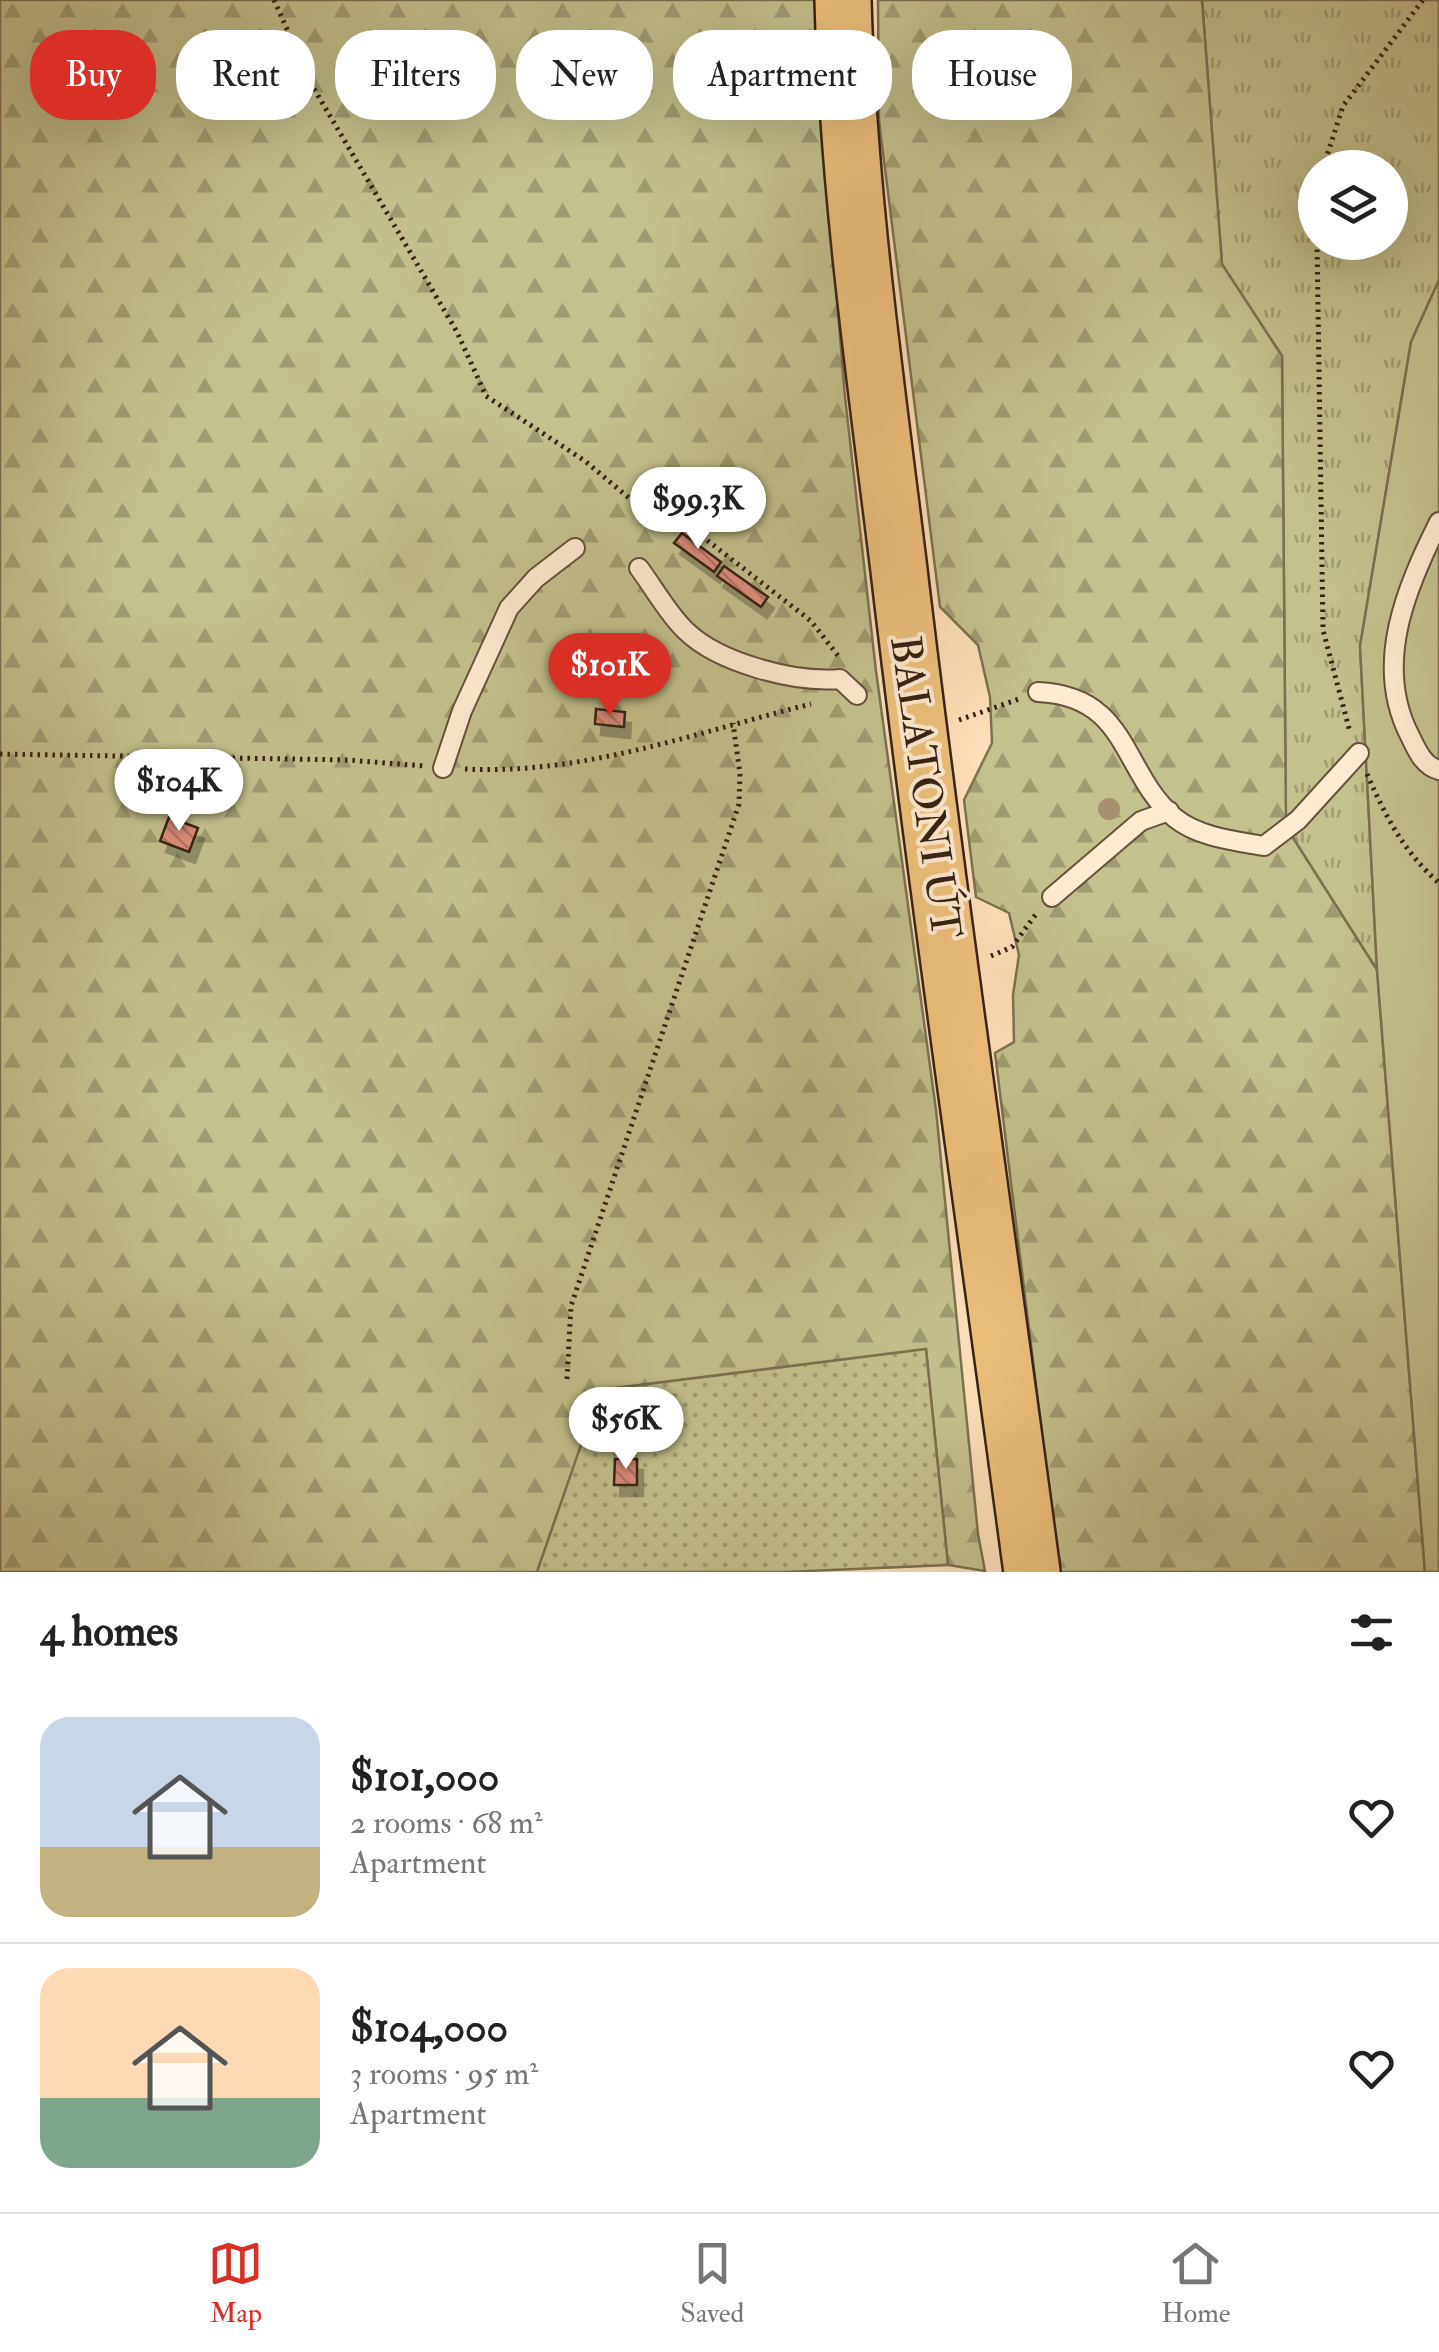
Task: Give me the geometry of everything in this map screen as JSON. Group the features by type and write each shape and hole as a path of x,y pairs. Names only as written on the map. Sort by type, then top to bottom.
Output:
{"main road":[{"name":"BALATONI ÚT","path":"843,0 858,218 919,736 1032,1572"}],"lane":[{"path":"1439,522 1412,575 1404,602 1396,639 1394,679 1403,723 1420,755 1430,768 1439,770"},
{"path":"443,768 462,711 509,608 536,578 574,548"},
{"path":"639,568 685,631 719,656 814,682 840,679 857,695"},
{"path":"1038,692 1070,695 1114,726 1150,790 1177,820 1216,836 1264,846 1298,820 1358,753"},
{"path":"1052,897 1141,822 1169,811"}],"path":[{"path":"274,0 312,87 457,332 486,396 586,461 666,529 690,527 811,621 839,658 840,679"},
{"path":"1329,150 1343,106 1424,0"},
{"path":"1317,260 1323,630 1358,753 1389,826 1439,883"},
{"path":"919,736 1038,692"},
{"path":"0,754 348,760 500,771 670,743 857,695"},
{"path":"567,1379 572,1306 740,804 732,724"},
{"path":"952,974 1012,947 1020,932 1052,897"}],"green space":[{"path":"0,0 818,0 819,30 673,30 673,120 822,120 845,397 876,671 936,1110 978,1534 985,1571 948,1565 926,1350 601,1390 537,1572 0,1572"},
{"path":"878,0 1202,0 1222,264 1282,356 1286,827 1377,970 1425,1572 1059,1572 995,1053 1014,1042 1013,995 1019,955 1009,913 976,897 964,800 992,743 990,697 978,645 940,607 879,121 892,120 892,30 878,30"},
{"path":"1202,0 1439,0 1439,280 1411,342 1360,646 1377,970 1286,827 1282,356 1222,265"},
{"path":"1439,280 1439,1572 1425,1572 1377,970 1360,646 1411,342"},
{"path":"926,1349 948,1565 785,1572 537,1572 600,1390"}],"building":[{"path":"682,533 721,562 714,572 674,543"},
{"path":"724,566 768,597 761,607 717,576"},
{"path":"596,709 625,712 624,727 595,724"},
{"path":"169,817 198,828 189,852 160,841"},
{"path":"615,1459 637,1459 637,1485 614,1485"}]}
